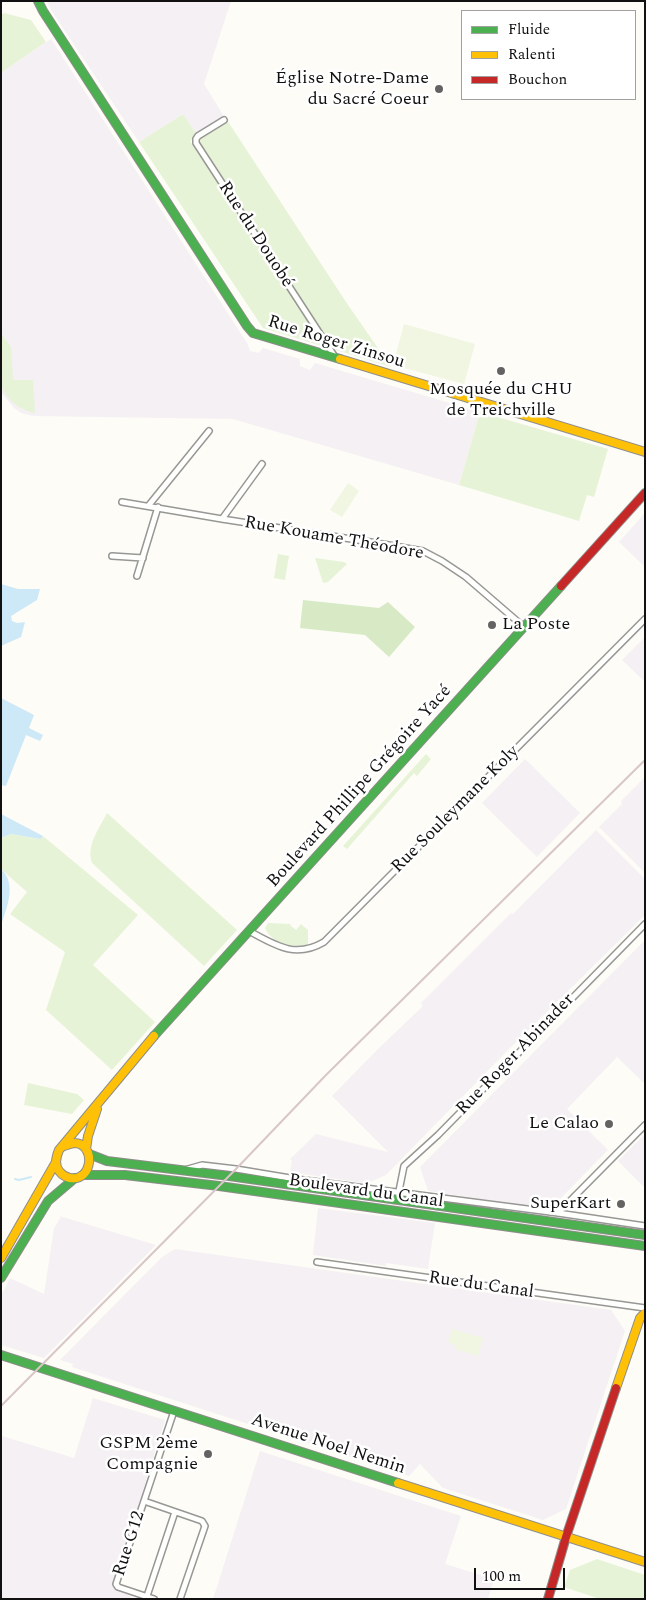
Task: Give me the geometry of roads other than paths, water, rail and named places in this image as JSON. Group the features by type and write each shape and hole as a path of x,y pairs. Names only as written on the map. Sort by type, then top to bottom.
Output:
{"main road":[{"name":"Rue Roger Zinsou","path":"38,1 43,12 246,326 253,333 645,452"},
{"name":"Boulevard Phillipe Grégoire Yacé","path":"64,1146 172,1015 645,493"},
{"name":"Boulevard Phillipe Grégoire Yacé","path":"87,1152 88,1136 100,1103"},
{"path":"1,1258 56,1162 58,1153 64,1146 73,1143 82,1146 87,1152 90,1166 48,1201 1,1278"},
{"name":"Boulevard du Canal","path":"87,1152 107,1161 645,1236"},
{"path":"56,1162 60,1172 70,1178 79,1176"},
{"name":"Boulevard du Canal","path":"79,1176 125,1176 219,1186 645,1246"},
{"path":"548,1599 566,1537 640,1318 645,1313"},
{"name":"Avenue Noel Nemin","path":"1,1355 645,1562"}],"street":[{"name":"Rue du Douobé","path":"224,120 198,136 196,143 336,359"},
{"path":"149,505 210,431"},
{"path":"222,519 262,464"},
{"name":"Rue Kouame Théodore","path":"122,502 423,551 448,564 466,577 524,627"},
{"path":"137,576 158,507"},
{"path":"112,556 142,558"},
{"name":"Rue Souleymane Koly","path":"249,931 292,950 311,948 324,942 645,619"},
{"name":"Rue Roger Abinader","path":"399,1191 404,1166 438,1135 645,924"},
{"path":"558,1213 645,1125"},
{"name":"Boulevard du Canal","path":"183,1171 203,1166 399,1191 645,1226"},
{"name":"Rue du Canal","path":"317,1262 645,1308"},
{"name":"Rue G12","path":"154,1599 118,1587 116,1584 174,1411"},
{"name":"Rue G12","path":"144,1501 202,1521 205,1526 180,1599"},
{"name":"Rue G12","path":"147,1596 175,1512"}],"water":[{"path":"1,584 18,589 40,589 37,600 11,616 12,621 17,623 25,622 21,637 1,646"},
{"path":"1,698 34,715 29,728 43,735 40,741 26,735 6,786 1,785"},
{"path":"1,814 43,836 40,839 11,834 1,838"},
{"path":"1,869 9,881 10,888 8,904 1,925"}],"waterway":[{"path":"15,1179 31,1177"}],"railway":[{"path":"1,1406 236,1169 326,1075 645,760"}],"place":[{"name":"Église Notre-Dame du Sacré Coeur","path":"439,89"},
{"name":"Mosquée du CHU de Treichville","path":"501,371"},
{"name":"La Poste","path":"492,625"},
{"name":"Le Calao","path":"609,1124"},
{"name":"SuperKart","path":"621,1204"},
{"name":"GSPM 2ème Compagnie","path":"208,1454"}]}
